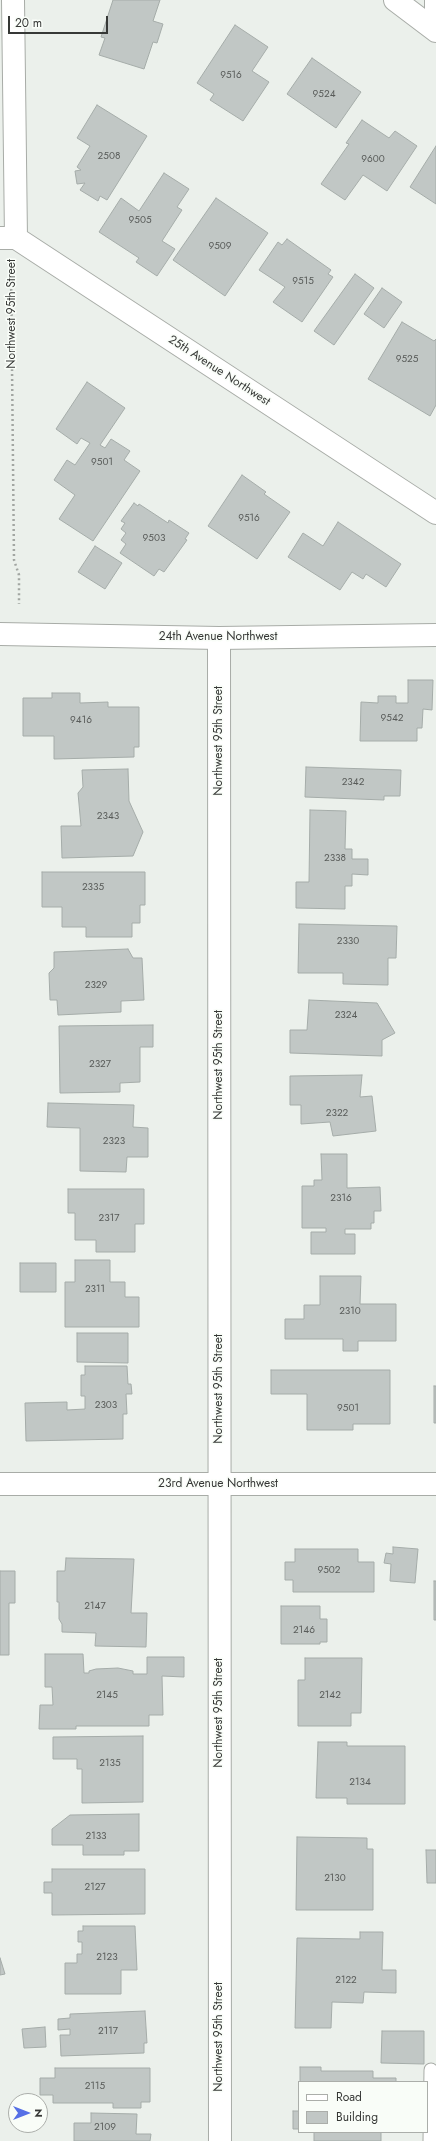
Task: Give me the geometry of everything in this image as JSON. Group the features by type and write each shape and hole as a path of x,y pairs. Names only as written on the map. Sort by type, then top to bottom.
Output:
{"street":[{"path":"8,238 13,0"},
{"path":"395,0 436,31"},
{"path":"436,0 436,31"},
{"name":"25th Avenue Northwest","path":"8,238 436,513"},
{"name":"24th Avenue Northwest","path":"0,634 219,638 436,635"},
{"name":"Northwest 95th Street","path":"219,638 220,2141"},
{"name":"23rd Avenue Northwest","path":"0,1484 436,1484"}],"lane":[{"path":"430,2141 431,2070"}],"path":[{"name":"Northwest 95th Street","path":"8,238 11,255 14,560 19,575 19,604"}],"building":[{"path":"113,0 160,0 153,21 163,24 157,43 153,42 144,69 99,55 105,38 101,37"},
{"path":"235,25 268,47 252,71 269,82 243,121 210,100 214,94 197,83"},
{"path":"312,58 361,92 336,128 287,94"},
{"path":"97,105 147,136 107,200 100,196 98,201 80,190 85,183 77,184 75,171 81,170 77,167 90,146 77,138"},
{"path":"362,120 389,138 395,131 417,146 387,191 363,175 345,200 321,184 349,144 346,143"},
{"path":"436,146 436,204 410,187"},
{"path":"164,173 189,189 177,207 182,210 162,241 175,249 157,276 136,262 139,258 99,232 121,198 139,211"},
{"path":"216,198 268,233 225,296 173,260"},
{"path":"287,239 331,270 328,274 333,277 302,322 273,302 285,287 259,270 278,242 282,245"},
{"path":"355,274 374,288 334,345 314,331"},
{"path":"382,288 402,302 384,328 364,314"},
{"path":"402,322 434,341 436,339 436,405 430,416 368,379"},
{"path":"87,382 125,408 100,445 105,448 111,439 130,451 124,460 140,471 93,541 59,519 75,495 54,480 67,460 75,465 90,443 81,438 77,444 56,429"},
{"path":"242,475 266,492 264,494 290,512 257,559 208,526"},
{"path":"134,503 138,506 139,504 168,523 169,520 189,533 185,539 187,540 164,572 159,569 154,576 120,553 126,544 121,540 126,533 121,529 125,523 121,521"},
{"path":"338,522 401,564 386,587 366,574 363,579 352,572 340,590 288,557 303,533 323,546"},
{"path":"95,546 122,563 105,589 78,572"},
{"path":"408,680 433,680 432,710 423,709 422,728 417,728 417,741 360,741 361,702 378,703 378,696 396,696 396,703 408,703"},
{"path":"52,693 80,693 80,703 108,702 108,707 139,707 139,747 134,747 134,757 54,759 54,736 23,736 23,698 52,698"},
{"path":"306,767 401,770 400,796 384,796 384,800 305,797"},
{"path":"128,769 129,801 143,832 133,856 62,858 61,826 81,826 78,793 83,787 82,770"},
{"path":"310,810 346,811 345,849 352,849 352,859 368,859 368,875 352,874 352,886 345,886 345,909 296,908 296,882 309,882"},
{"path":"42,872 145,872 145,905 140,905 140,923 132,923 132,937 86,937 86,927 62,927 62,907 42,907"},
{"path":"299,924 397,926 396,958 388,958 388,985 343,984 343,973 298,973"},
{"path":"128,949 133,958 142,958 144,1000 121,1001 121,1012 58,1015 57,1000 50,1000 49,973 54,968 54,952"},
{"path":"309,1000 377,1003 395,1033 382,1040 382,1056 290,1053 290,1030 307,1030"},
{"path":"153,1025 153,1047 140,1047 140,1082 120,1083 120,1092 60,1093 59,1026"},
{"path":"362,1075 360,1097 372,1096 376,1131 333,1136 330,1122 301,1124 301,1105 290,1105 290,1076"},
{"path":"48,1103 134,1105 133,1127 148,1128 148,1157 127,1157 126,1172 80,1171 80,1128 47,1127"},
{"path":"321,1154 347,1154 347,1188 380,1187 381,1211 374,1211 374,1223 371,1223 371,1229 345,1229 345,1234 355,1234 355,1254 311,1254 311,1232 326,1232 326,1228 302,1228 302,1186 314,1186 314,1180 322,1180"},
{"path":"68,1189 144,1189 144,1224 135,1224 135,1252 96,1252 96,1240 75,1240 75,1213 68,1213"},
{"path":"75,1260 110,1260 110,1282 125,1282 125,1297 139,1297 139,1327 65,1327 65,1282 75,1282"},
{"path":"20,1263 56,1263 56,1292 20,1292"},
{"path":"320,1276 361,1276 360,1304 396,1304 396,1341 358,1341 358,1351 343,1351 343,1339 285,1339 285,1319 304,1319 304,1305 320,1305"},
{"path":"77,1333 128,1333 128,1363 77,1362"},
{"path":"85,1366 127,1366 128,1384 131,1384 132,1394 126,1394 127,1414 123,1414 123,1439 26,1441 25,1403 67,1402 67,1410 85,1409 85,1396 81,1396 81,1375 85,1375"},
{"path":"271,1370 390,1370 390,1424 353,1424 353,1430 307,1430 307,1394 271,1394"},
{"path":"434,1386 436,1386 436,1423 434,1423"},
{"path":"393,1547 418,1549 415,1583 390,1581 391,1564 384,1563 386,1553 393,1554"},
{"path":"295,1549 358,1549 358,1562 374,1562 374,1592 293,1592 293,1580 285,1580 285,1562 295,1562"},
{"path":"66,1558 134,1559 131,1613 147,1613 146,1647 95,1646 96,1633 62,1632 62,1624 59,1619 59,1602 57,1602 57,1571 65,1571"},
{"path":"0,1571 15,1571 15,1603 9,1603 9,1655 0,1655"},
{"path":"434,1581 436,1581 436,1620 434,1620"},
{"path":"281,1606 320,1606 320,1619 327,1619 327,1642 320,1642 320,1644 281,1644"},
{"path":"45,1654 83,1654 84,1673 89,1673 89,1671 96,1669 118,1668 133,1671 133,1674 147,1674 147,1657 184,1657 184,1677 162,1676 163,1715 149,1715 149,1726 76,1726 76,1729 39,1729 40,1705 53,1705 52,1687 45,1687"},
{"path":"305,1658 362,1658 361,1713 351,1713 351,1726 298,1726 298,1680 305,1680"},
{"path":"143,1736 143,1802 82,1803 82,1769 77,1769 77,1759 53,1759 53,1737"},
{"path":"318,1742 347,1742 347,1746 405,1746 405,1804 347,1804 347,1798 316,1798"},
{"path":"139,1814 139,1851 124,1851 124,1855 83,1855 83,1845 52,1845 52,1829 70,1815"},
{"path":"297,1837 367,1838 367,1849 373,1849 373,1910 296,1910"},
{"path":"426,1850 436,1850 436,1883 427,1883"},
{"path":"52,1869 145,1869 145,1914 52,1915 52,1893 44,1893 44,1882 52,1882"},
{"path":"83,1926 135,1926 137,1970 121,1970 121,1994 65,1994 65,1963 77,1963 77,1954 82,1954 82,1942 78,1942 78,1931 83,1931"},
{"path":"360,1932 383,1932 382,1970 396,1970 396,1993 364,1992 363,2003 332,2002 331,2028 295,2028 297,1938 360,1939"},
{"path":"0,1958 5,1974 0,1975"},
{"path":"145,2011 147,2043 144,2043 144,2053 61,2056 60,2035 70,2035 70,2029 58,2030 58,2019 70,2018 70,2014"},
{"path":"45,2027 46,2047 24,2048 22,2029"},
{"path":"382,2031 424,2031 424,2064 381,2063"},
{"path":"300,2067 321,2067 321,2071 373,2071 373,2078 396,2078 396,2081 300,2081"},
{"path":"55,2068 150,2068 150,2102 141,2102 141,2108 113,2108 113,2103 53,2103 53,2095 48,2095 48,2093 40,2093 40,2078 55,2078"},
{"path":"293,2111 298,2111 298,2129 293,2129"},
{"path":"91,2113 137,2114 136,2134 151,2134 150,2141 74,2141 74,2123 91,2123"},
{"path":"314,2133 381,2133 381,2141 314,2141"}]}
